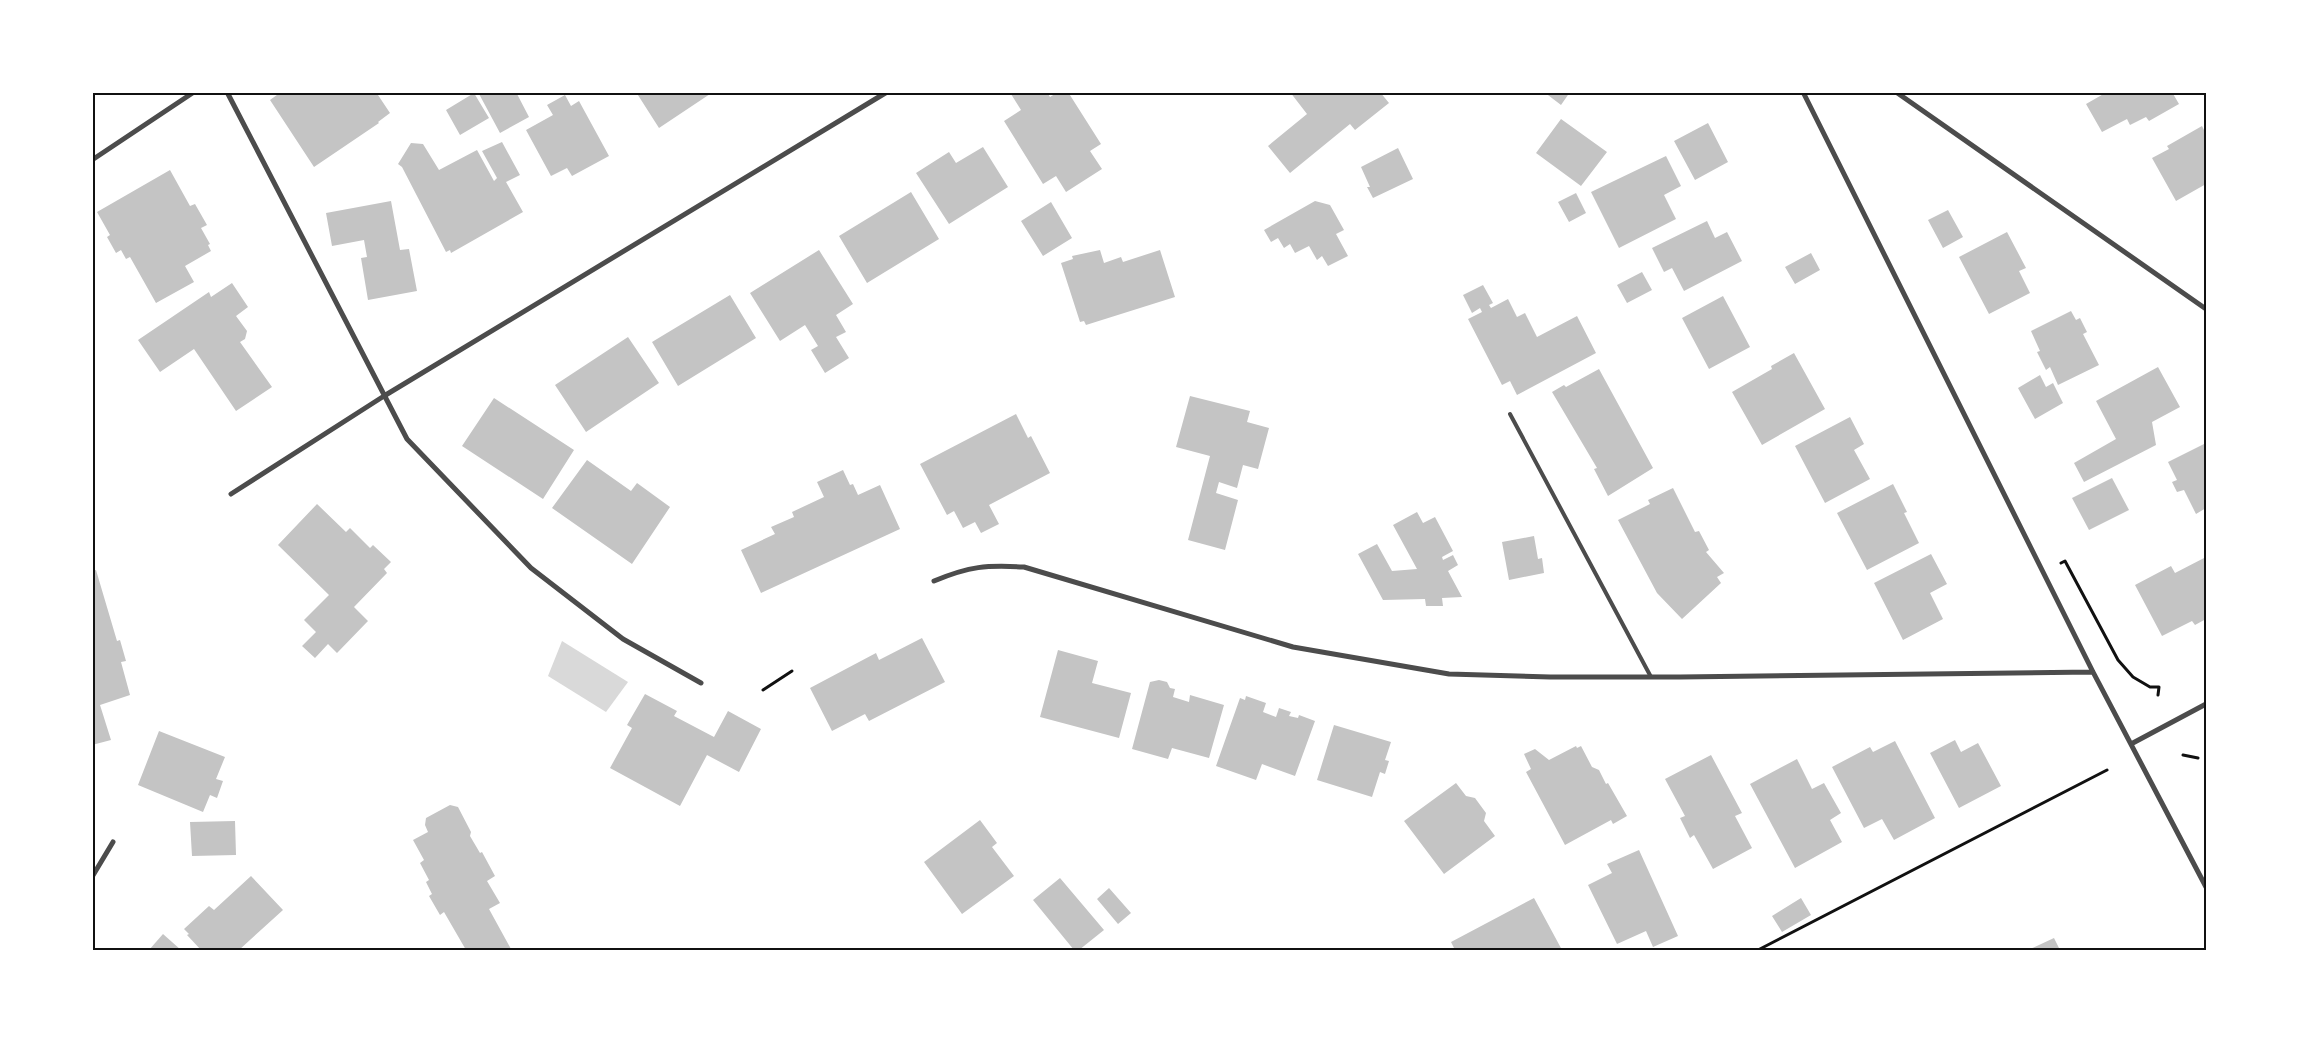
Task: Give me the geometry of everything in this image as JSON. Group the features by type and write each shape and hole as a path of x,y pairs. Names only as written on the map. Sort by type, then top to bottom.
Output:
{"street":[{"path":"92,160 194,92"},
{"path":"227,92 406,439 532,568 623,640 702,683"},
{"path":"231,494 384,396 887,92"},
{"path":"1803,92 2093,672 2206,886"},
{"path":"1896,92 2206,309"},
{"path":"934,580 959,571 988,565 1024,567 1293,647 1449,674 1651,677 2093,672"},
{"path":"2132,744 2206,704"},
{"path":"92,877 113,842"}],"lane":[{"path":"1510,414 1651,677"}],"path":[{"path":"2061,564 2065,561 2118,660 2133,677 2150,687 2159,687 2158,695"},
{"path":"763,690 792,671"},
{"path":"2183,756 2198,758"},
{"path":"1758,950 2107,770"}],"shaded area":[{"path":"562,641 628,682 606,712 548,676"}],"building":[{"path":"281,92 376,92 390,113 379,123 314,167 270,100"},
{"path":"478,92 516,92 529,117 500,133"},
{"path":"636,92 713,92 659,128"},
{"path":"1014,92 1047,92 1050,97 1058,92 1068,92 1101,144 1090,151 1102,169 1066,192 1056,176 1043,184 1004,121 1021,110 1011,94"},
{"path":"1290,92 1380,92 1389,103 1355,130 1350,124 1290,173 1268,146 1307,114"},
{"path":"1544,92 1570,92 1561,105"},
{"path":"2107,92 2172,92 2179,104 2149,121 2146,117 2130,125 2127,119 2102,132 2086,104"},
{"path":"474,93 489,118 460,135 446,110"},
{"path":"565,95 571,106 579,101 609,156 572,176 567,168 551,176 526,130 553,115 547,105"},
{"path":"1561,119 1607,152 1581,186 1536,153"},
{"path":"1708,123 1728,162 1695,180 1674,141"},
{"path":"2202,126 2206,134 2206,184 2176,201 2152,158 2169,149 2167,146"},
{"path":"502,142 520,175 506,182 523,212 451,253 450,250 446,252 402,167 398,164 411,143 423,144 439,170 477,150 494,181 497,178 482,151"},
{"path":"983,147 1008,187 949,224 916,173 949,152 956,163"},
{"path":"1398,148 1413,179 1373,198 1367,187 1370,187 1361,167"},
{"path":"1666,156 1681,186 1664,195 1676,219 1619,248 1591,192"},
{"path":"170,170 190,206 195,204 207,225 201,228 210,244 208,245 211,251 185,266 194,282 156,303 130,257 126,259 121,250 116,253 107,237 110,235 97,212"},
{"path":"911,192 939,239 867,283 839,236"},
{"path":"1576,193 1586,213 1569,222 1558,202"},
{"path":"391,201 400,250 409,249 417,291 368,300 361,258 367,257 364,240 332,246 326,213"},
{"path":"1315,201 1330,205 1344,230 1336,234 1348,256 1328,266 1322,256 1317,260 1309,246 1295,253 1290,244 1284,248 1278,238 1271,242 1264,230"},
{"path":"1051,202 1072,238 1043,256 1021,221"},
{"path":"1948,210 1963,237 1943,248 1928,220"},
{"path":"1707,221 1715,238 1727,232 1742,261 1684,291 1672,268 1664,272 1652,248"},
{"path":"2007,232 2026,268 2019,271 2030,293 1989,314 1959,257"},
{"path":"819,250 853,304 836,315 846,332 836,337 849,358 825,373 811,350 818,346 805,325 780,341 750,293"},
{"path":"1100,250 1104,263 1121,257 1123,262 1160,250 1175,297 1086,325 1084,321 1080,322 1061,263 1073,259 1072,256"},
{"path":"1811,253 1820,270 1795,284 1785,267"},
{"path":"1642,272 1652,290 1627,303 1617,285"},
{"path":"232,283 248,307 236,316 247,331 245,339 240,342 272,387 236,411 194,349 160,372 138,340 209,292 211,297"},
{"path":"1483,285 1493,303 1489,305 1491,308 1508,299 1517,317 1525,313 1537,337 1577,316 1596,353 1517,395 1510,381 1502,385 1468,319 1482,312 1480,308 1472,313 1463,295"},
{"path":"730,295 756,338 678,386 652,342"},
{"path":"1723,296 1750,347 1709,369 1682,318"},
{"path":"2071,311 2076,320 2080,318 2087,332 2083,334 2099,365 2058,385 2050,367 2046,370 2037,352 2040,351 2031,331"},
{"path":"628,337 659,383 586,432 555,385"},
{"path":"1794,353 1825,409 1762,445 1732,392 1772,369 1771,366"},
{"path":"2158,367 2180,407 2152,422 2156,445 2084,482 2074,463 2116,439 2096,401"},
{"path":"1599,369 1653,468 1608,496 1594,469 1597,468 1552,392 1564,385 1566,387"},
{"path":"2040,375 2046,387 2053,383 2063,403 2035,419 2018,388"},
{"path":"1190,396 1250,411 1247,422 1269,428 1258,469 1243,465 1237,488 1219,482 1216,493 1238,500 1225,550 1188,540 1210,456 1176,447"},
{"path":"494,398 574,450 543,499 462,446"},
{"path":"1016,414 1028,438 1031,436 1050,473 989,505 999,524 981,533 975,522 963,528 954,511 947,515 920,464"},
{"path":"1850,417 1864,444 1854,450 1870,479 1825,503 1795,446"},
{"path":"2206,443 2206,508 2196,514 2184,490 2177,492 2172,482 2177,480 2168,462"},
{"path":"587,460 631,491 637,483 670,507 632,564 552,508"},
{"path":"843,470 850,485 853,484 858,495 880,485 900,529 761,593 741,550 775,534 771,527 794,517 792,512 824,497 817,482"},
{"path":"2112,478 2129,510 2089,530 2072,498"},
{"path":"1893,484 1907,512 1904,513 1919,543 1867,570 1837,513"},
{"path":"1673,488 1695,532 1699,531 1709,550 1706,552 1724,573 1717,577 1721,583 1682,619 1657,593 1618,520 1650,504 1648,500"},
{"path":"317,504 346,532 350,528 370,548 373,545 391,562 384,569 387,573 354,607 368,621 337,653 328,644 315,658 302,646 316,632 304,620 329,595 278,545"},
{"path":"1417,512 1423,523 1435,517 1453,551 1442,557 1443,560 1453,555 1458,565 1448,571 1462,597 1442,598 1443,606 1426,606 1425,599 1383,600 1358,554 1377,544 1392,571 1417,569 1393,525"},
{"path":"1534,536 1538,559 1542,558 1544,573 1509,580 1502,542"},
{"path":"1931,554 1947,584 1930,593 1943,619 1903,640 1874,583"},
{"path":"2206,557 2206,619 2195,625 2192,621 2162,636 2135,585 2171,566 2175,573"},
{"path":"96,570 117,641 120,640 126,661 121,662 130,695 100,705 111,740 92,745 92,571"},
{"path":"922,638 945,682 869,721 865,714 832,731 810,688 876,653 879,660"},
{"path":"1058,650 1098,661 1092,683 1131,693 1119,738 1040,717"},
{"path":"1159,680 1167,682 1170,688 1175,689 1173,697 1189,702 1190,695 1224,705 1209,758 1172,748 1168,759 1132,749 1150,682"},
{"path":"645,694 677,711 674,716 714,737 728,711 761,729 739,772 707,755 680,806 610,768 632,728 627,725"},
{"path":"1246,696 1266,703 1263,712 1276,717 1279,708 1291,712 1289,716 1298,718 1299,715 1315,721 1295,776 1262,764 1256,780 1216,766 1240,698 1245,700"},
{"path":"1334,725 1391,742 1385,760 1389,761 1385,774 1380,772 1372,797 1317,780"},
{"path":"159,731 225,757 216,779 223,781 217,798 210,795 203,812 138,785"},
{"path":"1955,740 1961,752 1978,743 2001,786 1959,808 1930,753"},
{"path":"1895,741 1935,818 1894,840 1882,819 1864,828 1832,767 1870,747 1873,752"},
{"path":"1576,746 1577,748 1581,746 1592,767 1599,770 1627,816 1613,824 1611,820 1565,845 1526,772 1531,769 1524,754 1535,749 1549,760"},
{"path":"1711,755 1742,813 1735,816 1752,848 1713,869 1694,835 1690,838 1680,818 1685,816 1665,779"},
{"path":"1797,759 1812,789 1824,783 1841,813 1830,820 1842,842 1795,868 1750,784"},
{"path":"1456,783 1466,796 1475,798 1486,813 1484,821 1495,836 1444,874 1404,821"},
{"path":"450,805 458,807 471,832 470,836 480,853 482,852 495,876 487,881 500,903 489,909 511,949 509,950 466,950 444,912 440,915 429,896 432,894 426,882 429,880 420,863 424,860 413,840 428,832 425,825 426,818"},
{"path":"980,820 997,843 992,847 1014,876 962,914 924,862"},
{"path":"235,821 236,855 192,856 190,822"},
{"path":"1639,850 1678,936 1653,947 1646,931 1617,944 1588,885 1612,873 1607,864"},
{"path":"251,876 283,910 239,950 201,950 184,929 209,906 214,910"},
{"path":"1060,878 1104,930 1079,950 1074,950 1033,900"},
{"path":"1109,888 1131,913 1118,924 1097,899"},
{"path":"1534,898 1562,950 1455,950 1451,942"},
{"path":"1801,898 1811,915 1782,932 1772,916"},
{"path":"163,934 181,950 149,950"},
{"path":"2054,938 2060,950 2028,950"}]}
